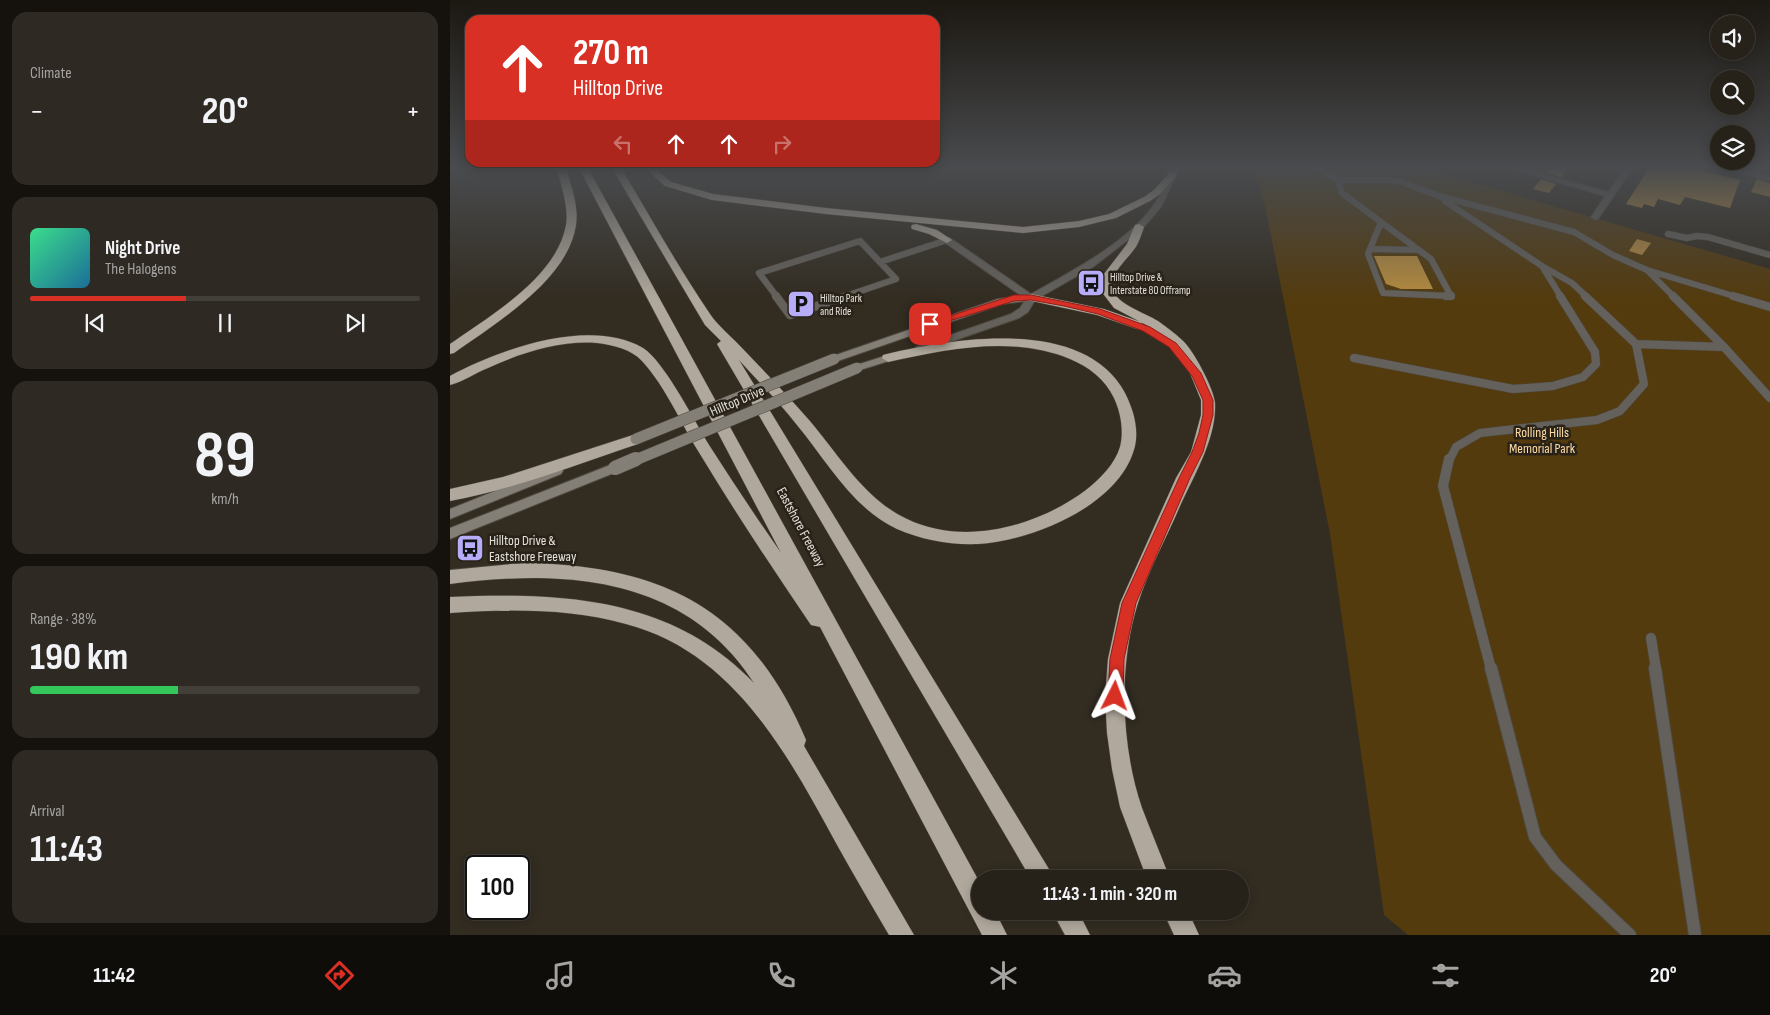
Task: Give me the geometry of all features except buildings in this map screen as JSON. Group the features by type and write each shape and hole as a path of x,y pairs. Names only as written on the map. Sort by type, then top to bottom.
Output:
{"highway":[{"path":"450,350 518,300 541,278 562,250 570,232 570,212"},
{"name":"Eastshore Freeway","path":"607,212 971,890"},
{"name":"Eastshore Freeway","path":"643,212 1039,870"},
{"path":"829,212 924,229 947,240"},
{"path":"832,212 998,229 1042,229 1088,223 1121,212"},
{"path":"1139,227 1132,244 1110,274 1106,283 1107,291 1118,305 1154,324 1179,343 1189,355 1208,400 1208,415 1198,452 1184,478 1129,603 1117,659 1115,696 1117,733 1122,769 1131,807 1156,870"},
{"path":"1031,298 1084,307 1133,323 1172,345 1197,375"},
{"path":"706,316 803,422 868,499 884,514 903,525 924,532 950,537 977,537 1006,534 1035,527 1063,514 1087,499 1106,482 1119,464 1127,446 1129,431 1127,415 1122,400 1113,385 1095,368 1072,354 1050,347 1008,341 961,345 888,358"},
{"path":"450,381 505,355 553,343 594,340 626,346 639,351 654,367 716,468 869,699"},
{"path":"450,495 506,482 636,439"},
{"path":"450,577 510,570 588,574 645,587 679,602 704,616 725,634 765,682 781,710 816,785"},
{"path":"450,605 489,603 565,604 629,617 684,638 729,671 750,693 791,745 902,935"},
{"path":"987,920 995,935"},
{"path":"1069,920 1078,935"},
{"path":"1180,920 1187,935"}],"main road":[{"name":"Hilltop Drive","path":"450,514 834,359 1000,301 1031,298"},
{"name":"Hilltop Drive","path":"450,534 857,368 888,358"}],"street":[{"name":"Hilltop Drive","path":"888,358 942,342 1015,316 1024,310 1031,298 1090,265 1139,227 1153,212"},
{"path":"1595,217 1598,212"},
{"path":"947,240 1031,298"}],"lane":[{"path":"1367,212 1431,259 1451,296 1383,293 1368,254 1381,222"},
{"path":"1461,212 1542,266 1572,283 1636,344 1644,384 1620,411 1597,420 1480,433 1462,440 1448,457 1443,486 1535,837 1556,865 1630,935"},
{"path":"1497,212 1574,232 1614,255 1647,270 1770,307"},
{"path":"1668,234 1687,238 1697,236 1708,237 1770,255"},
{"path":"880,262 947,240"},
{"path":"860,241 880,262 896,279 790,315 759,273 860,241"},
{"path":"1370,249 1419,250"},
{"path":"1354,358 1513,389 1553,386 1583,378 1596,364 1595,352 1542,266"},
{"path":"1647,270 1724,347 1770,398"},
{"path":"1636,344 1724,347"},
{"path":"1651,638 1695,935"}],"green space":[{"name":"Rolling Hills Memorial Park","path":"1266,212 1573,212 1770,269 1770,935 1408,935 1384,915 1330,534"}],"place":[{"name":"Hilltop Drive & Interstate 80 Offramp","path":"1091,283"},
{"name":"Hilltop Park and Ride","path":"801,304"},
{"name":"Hilltop Drive & Eastshore Freeway","path":"470,548"}],"route":[{"path":"930,324 1014,298 1031,298 1064,303 1117,317 1146,329 1172,345 1197,375 1208,400 1208,415 1204,433 1198,452 1184,478 1129,603 1117,659 1115,696"}]}
